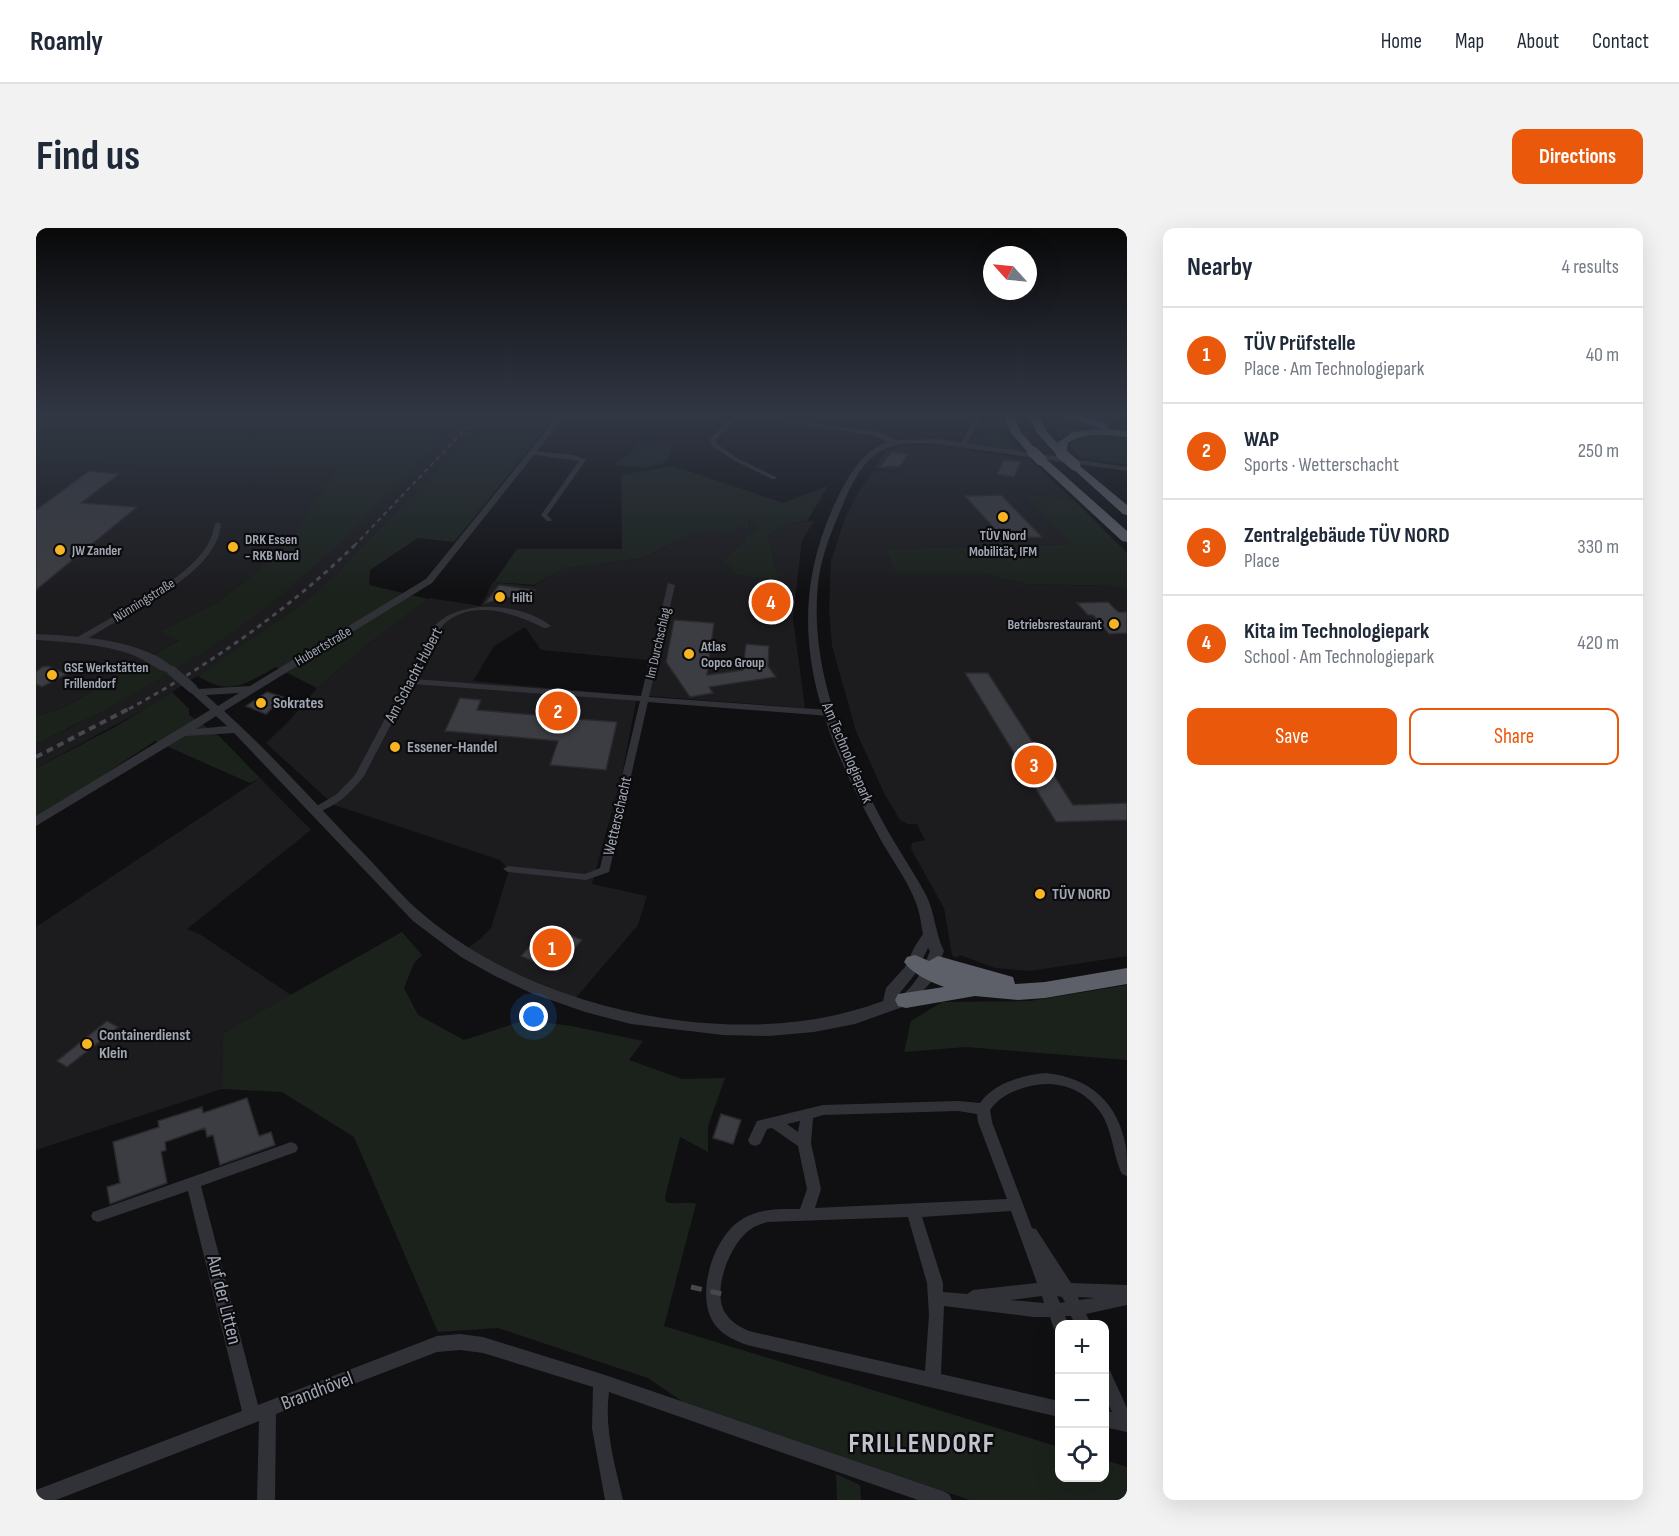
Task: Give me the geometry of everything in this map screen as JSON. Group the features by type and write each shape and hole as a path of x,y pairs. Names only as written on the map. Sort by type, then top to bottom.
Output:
{"highway":[{"path":"1058,475 1127,538"},
{"path":"1087,475 1127,511"},
{"path":"926,966 998,982 1032,983 1127,968"},
{"path":"926,966 973,990"},
{"path":"898,1001 973,990 1005,993 1034,991 1127,976"}],"street":[{"name":"Hubertstraße","path":"36,822 433,578 514,475"},
{"path":"549,520 544,515 572,475"},
{"path":"769,475 774,478"},
{"name":"Am Technologiepark","path":"857,475 833,514 817,558 811,588 811,629 819,677 829,713 847,760 875,818 921,899 929,938 937,951 926,966"},
{"name":"Nünningstraße","path":"81,639 150,598 180,577 218,536 218,524"},
{"name":"Im Durchschlag","path":"644,700 671,585"},
{"name":"Am Schacht Hubert","path":"315,810 334,802 346,793 359,776 439,625 459,613 478,609 502,609 527,615 547,626"},
{"name":"Nünningstraße","path":"36,637 81,639 121,646 153,658 217,711"},
{"path":"411,681 829,713"},
{"path":"194,690 252,688"},
{"name":"Wetterschacht","path":"508,869 586,877 605,870 644,700"},
{"path":"217,711 237,729 418,918 493,970 554,997 618,1016 702,1028 811,1026 866,1015 898,1001 923,983 926,966"},
{"path":"179,734 237,729"},
{"path":"1057,1317 1045,1289 1024,1223 995,1157 983,1109 993,1096 1032,1078 1052,1077 1071,1082 1090,1095 1106,1111 1127,1170"},
{"path":"755,1140 762,1125 823,1110 958,1106 983,1109"},
{"path":"804,1215 813,1197 815,1175 804,1143 807,1113"},
{"path":"775,1123 804,1143"},
{"path":"98,1216 291,1148"},
{"name":"Auf der Litten","path":"193,1184 260,1413 266,1500"},
{"path":"1016,1205 913,1211 845,1210 768,1216 755,1220 744,1225 730,1239 714,1285 712,1300 718,1316 735,1333 747,1338 1055,1408"},
{"path":"913,1211 935,1283 933,1380"},
{"path":"1024,1223 1065,1289 1081,1320"},
{"path":"964,1299 987,1294 1045,1289 1127,1292"},
{"path":"936,1299 964,1299 1034,1310 1057,1317 1076,1309 1127,1298"},
{"name":"Brandhövel","path":"36,1499 437,1344 460,1342 483,1346 602,1382 943,1500"},
{"path":"602,1382 598,1422 614,1500"},
{"path":"1109,1388 1126,1424"},
{"path":"1109,1395 1115,1402"},
{"path":"1109,1420 1126,1424"}],"shaded area":[{"path":"36,475 334,475 286,544 248,579 216,603 161,632 180,639 63,708 36,716"},
{"path":"333,475 408,475 306,574 244,624 142,689 36,744 36,716 63,708 179,640 160,632 216,603 248,579 286,544"},
{"path":"405,475 431,475 336,574 296,609 228,657 143,710 36,768 36,744 164,676 265,607 306,574"},
{"path":"431,475 508,475 454,542 418,538 370,570 369,585 428,599 373,640 317,688 276,667 247,682 229,687 220,686 198,676 296,609 336,574"},
{"path":"621,475 701,475 783,503 828,486 807,521 790,523 768,536 776,570 779,573 777,578 737,575 724,560 746,541 742,539 759,529 755,521 748,521 748,528 737,527 723,532 698,531 643,558 565,568 534,585 494,582 517,549 622,549"},
{"path":"871,475 1047,475 1075,501 1024,493 1073,544 887,549 896,572 980,573 1025,584 1113,586 1127,591 1127,956 1030,971 995,968 960,955 956,958 952,955 944,908 911,849 912,843 925,840 917,824 908,824 900,820 884,793 856,731 832,646 829,611 831,561 845,518 859,491"},
{"path":"1023,493 1075,501 1127,553 1127,591 1113,586 1025,584 980,573 896,573 886,549 1072,544"},
{"path":"755,520 759,529 743,539 746,541 738,575 768,579 776,578 779,573 776,570 768,536 790,523 814,521 802,540 793,618 805,708 649,696 647,660 541,650 525,627 494,646 473,681 637,696 622,775 592,884 647,896 638,925 575,999 559,996 464,950 478,941 491,928 509,870 500,860 334,805 266,743 289,721 317,688 374,639 429,598 481,606 493,582 534,586 564,568 643,558 706,528 723,532"},
{"path":"172,692 189,709 189,715 219,736 260,778 250,783 155,741 36,819 36,768 115,727"},
{"path":"260,778 311,830 187,929 201,935 291,995 223,1033 222,1089 36,1150 36,927"},
{"path":"402,932 422,955 414,963 404,988 418,1015 464,1040 526,1020 571,1026 643,1041 629,1060 682,1079 725,1078 708,1126 708,1152 680,1137 665,1197 666,1202 696,1204 664,1326 1055,1446 1055,1482 1109,1482 1109,1461 1127,1467 1127,1500 970,1500 683,1402 648,1378 498,1328 438,1332 354,1137 282,1092 222,1089 223,1033"},
{"path":"1127,985 1127,1060 966,1047 904,1052 911,1021 942,1002 1030,1001"},
{"path":"836,1474 860,1485 861,1500 837,1500"}],"building":[{"name":"JW Zander","path":"83,475 117,475 81,503 137,507 36,590 36,510"},
{"name":"TÜV Nord Mobilität, IFM","path":"1001,495 1042,537 1003,538 965,496"},
{"name":"Hilti","path":"499,585 535,590 535,591 485,603"},
{"path":"758,593 785,595 784,615 757,613"},
{"name":"Betriebsrestaurant","path":"1108,602 1118,612 1127,612 1127,633 1109,634 1093,615 1088,615 1077,603"},
{"name":"Atlas Copco Group","path":"674,620 714,623 707,675 743,670 746,644 769,646 768,666 776,677 709,687 713,693 690,697 666,662"},
{"name":"GSE Werkstätten Frillendorf","path":"48,666 67,674 42,687 36,684 36,672"},
{"path":"965,673 988,673 1073,805 1127,803 1127,820 1056,822"},
{"name":"Sokrates","path":"267,692 283,697 266,714 246,706"},
{"path":"460,698 481,700 477,710 535,715 539,705 580,709 577,719 617,722 606,770 550,765 558,741 445,731"},
{"path":"549,926 582,940 557,972 521,956"},
{"name":"Containerdienst Klein","path":"107,1021 118,1027 67,1067 57,1061"},
{"path":"247,1098 259,1136 271,1132 275,1145 220,1165 213,1135 207,1137 205,1128 165,1142 166,1150 161,1152 167,1183 110,1204 107,1187 120,1183 113,1142 159,1127 158,1121 202,1107 203,1113"},
{"path":"721,1114 741,1120 733,1144 713,1138"}],"railway":[{"path":"355,545 421,475"},
{"path":"129,709 189,674 276,614 355,545"},
{"path":"36,757 132,707"},
{"path":"691,1287 727,1295"}],"place":[{"name":"TÜV Nord Mobilität, IFM","path":"1003,517"},
{"name":"DRK Essen - RKB Nord","path":"233,547"},
{"name":"JW Zander","path":"60,550"},
{"name":"Hilti","path":"500,597"},
{"name":"Kita im Technologiepark","path":"771,602"},
{"name":"Betriebsrestaurant","path":"1114,624"},
{"name":"Atlas Copco Group","path":"689,654"},
{"name":"GSE Werkstätten Frillendorf","path":"52,675"},
{"name":"Sokrates","path":"261,703"},
{"name":"WAP","path":"558,711"},
{"name":"Essener-Handel","path":"395,747"},
{"name":"Zentralgebäude TÜV NORD","path":"1034,765"},
{"name":"TÜV NORD","path":"1040,894"},
{"name":"TÜV Prüfstelle","path":"552,948"},
{"name":"Containerdienst Klein","path":"87,1044"}],"district":[{"name":"FRILLENDORF","path":"922,1444"}]}
